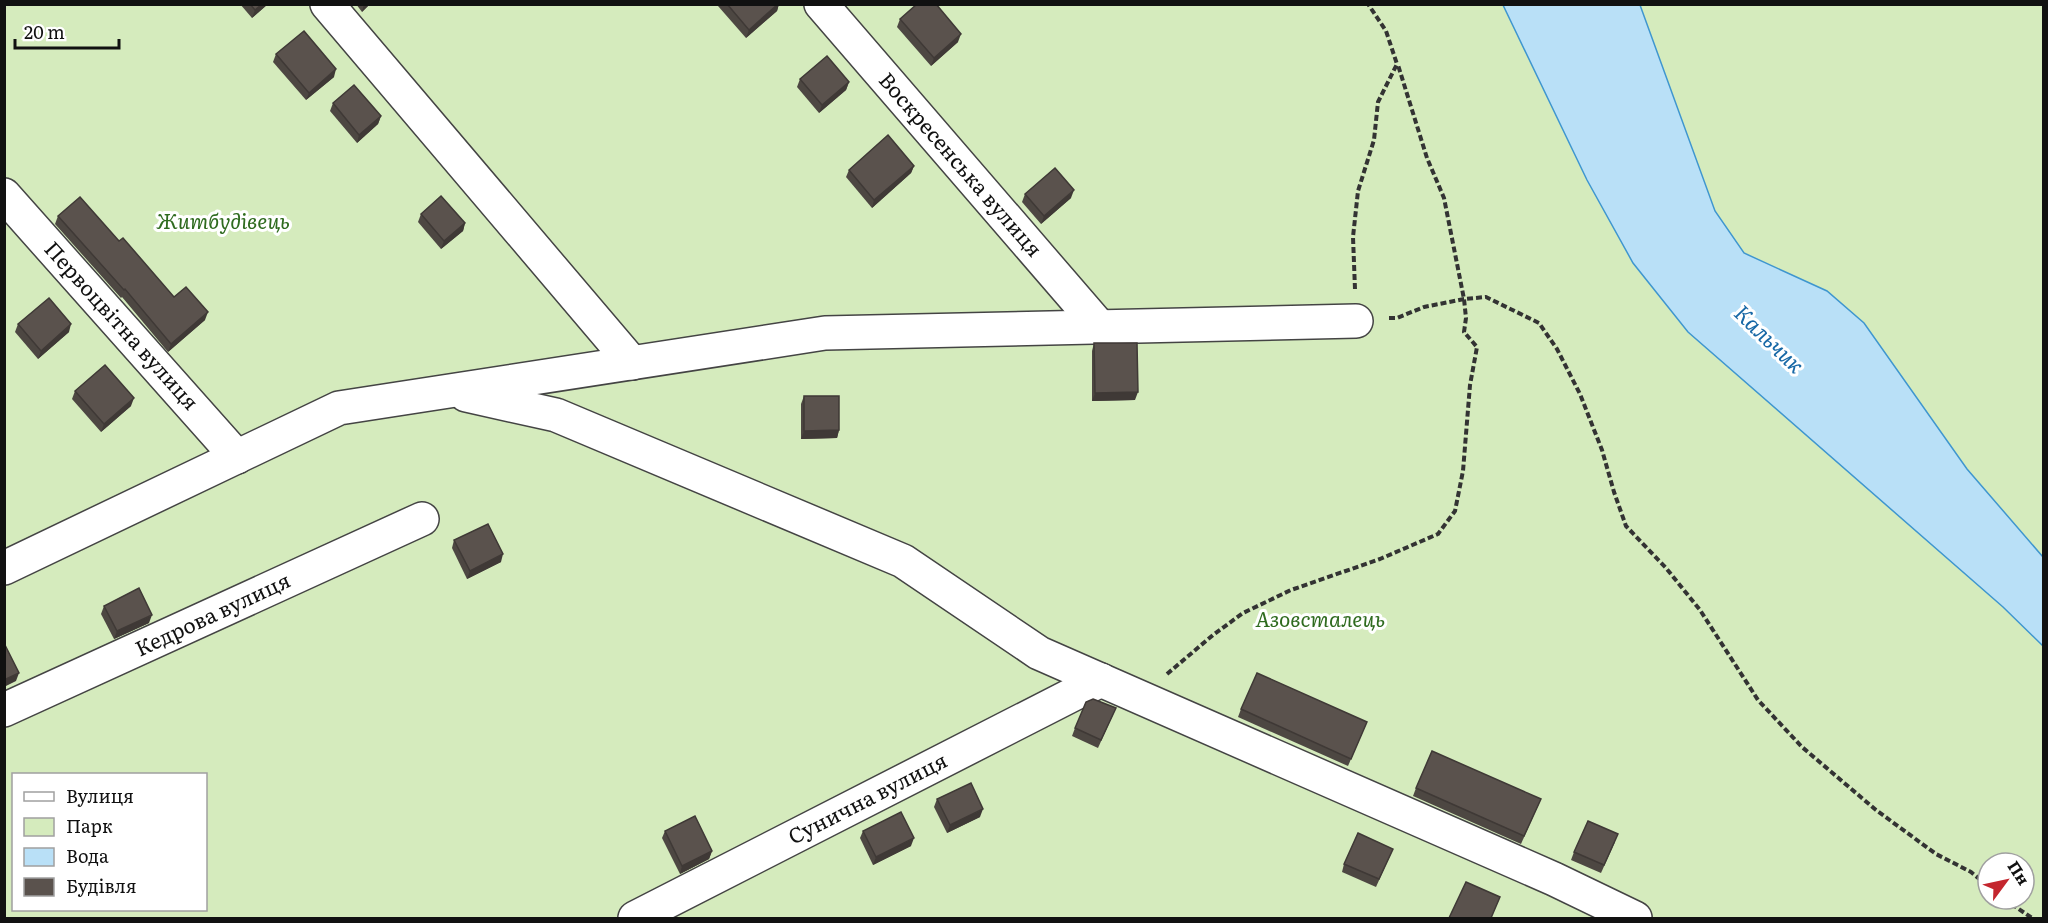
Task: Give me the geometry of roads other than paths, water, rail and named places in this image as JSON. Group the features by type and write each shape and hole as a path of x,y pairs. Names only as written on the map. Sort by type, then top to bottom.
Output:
{"lane":[{"path":"327,4 632,363"},
{"name":"Воскресенська вулиця","path":"821,4 1099,327"},
{"name":"Первоцвітна вулиця","path":"4,195 237,457"},
{"path":"4,568 339,408 825,333 1356,321"},
{"path":"447,391 556,415 903,561 1040,653 1554,879 1635,918"},
{"name":"Кедрова вулиця","path":"4,710 422,519"},
{"name":"Сунична вулиця","path":"635,918 1101,680"}],"water":[{"name":"Кальчик","path":"1503,5 1640,5 1715,211 1744,253 1827,291 1864,323 1967,469 2043,557 2043,646 2003,607 1688,332 1633,263 1587,180"}],"park label":[{"name":"Житбудівець","path":"223,222"},
{"name":"Азовсталець","path":"1320,620"}]}
